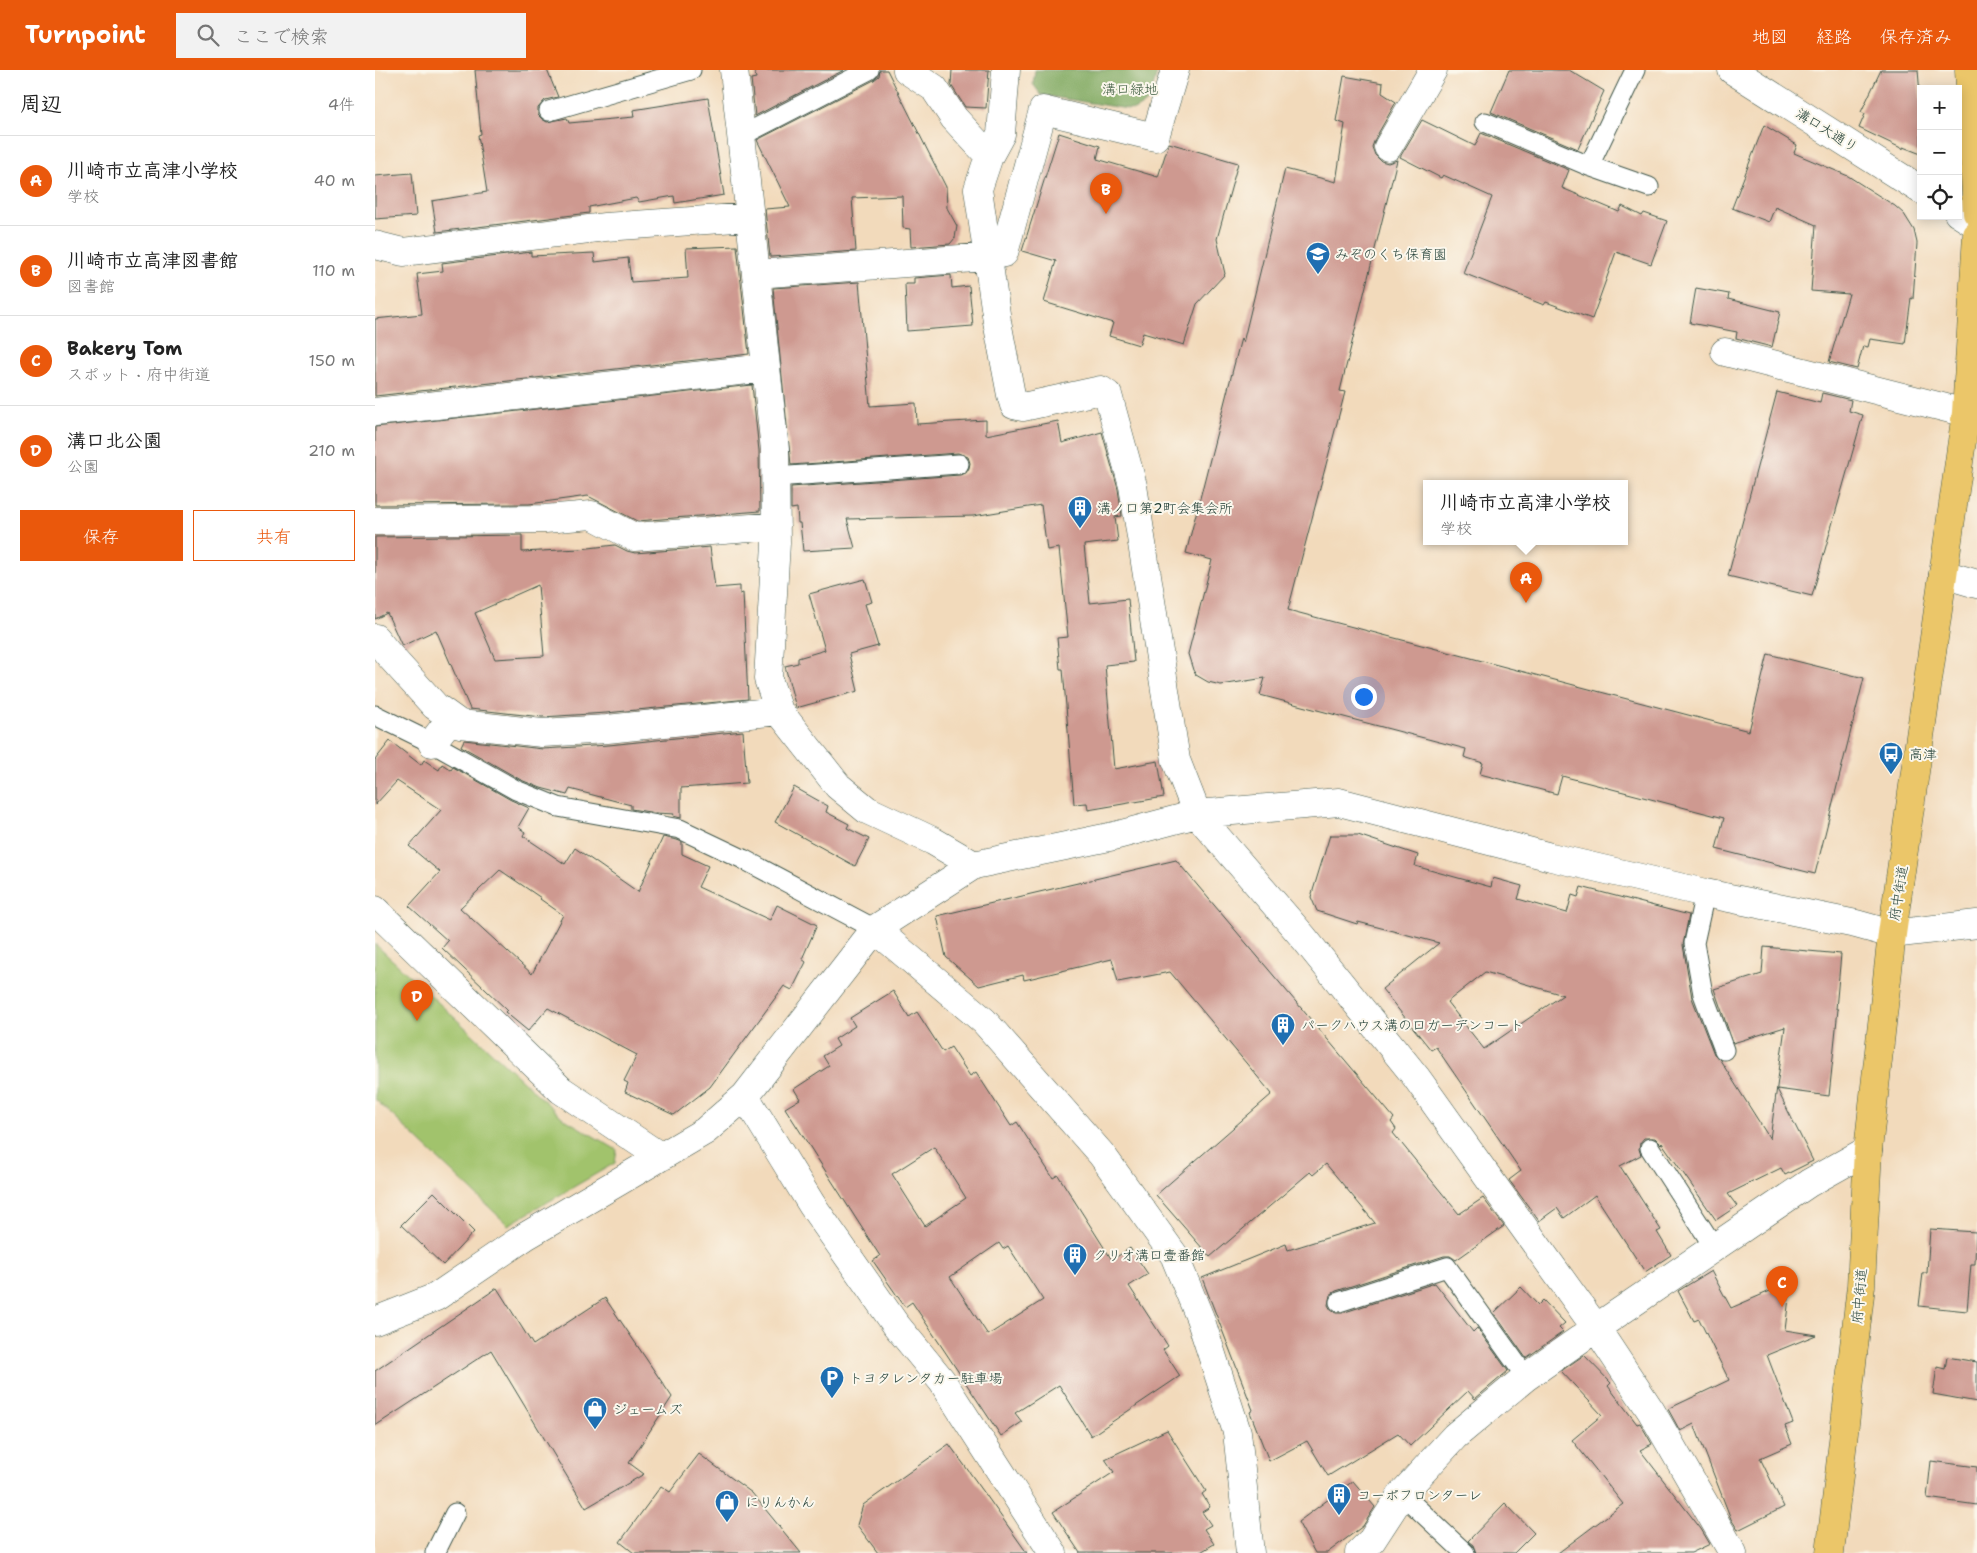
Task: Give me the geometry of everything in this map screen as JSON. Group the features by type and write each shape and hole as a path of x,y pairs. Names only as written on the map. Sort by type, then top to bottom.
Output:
{"highway":[{"path":"1969,70 1977,213"},
{"name":"府中街道","path":"1830,1553 1861,1286 1868,1150 1892,934 1966,413 1977,235"}],"street":[{"path":"734,70 775,450 776,526 768,678 779,711 838,786 867,810 933,841 974,865"},
{"path":"907,70 934,88 954,118 989,156"},
{"path":"1006,70 1001,134 989,156 978,189 997,321 1014,405 1023,408 1101,390 1108,395 1133,486 1176,760 1197,814 1304,938 1416,1076 1596,1328 1651,1411 1733,1553"},
{"path":"756,274 988,257 1004,253 1043,110 1155,137 1175,70"},
{"path":"1388,147 1433,70"},
{"name":"溝口大通り","path":"1732,70 1917,187"},
{"path":"1962,216 1977,225"},
{"path":"375,245 403,252 605,228 750,217"},
{"path":"1725,352 1966,413"},
{"path":"375,412 766,368"},
{"path":"375,522 545,519 593,515 634,537 776,526"},
{"path":"1943,574 1977,584"},
{"path":"375,638 435,706 460,724 542,733 617,728 779,711"},
{"path":"432,743 451,718"},
{"path":"375,1321 436,1297 526,1236 705,1131 745,1096 875,929 974,865 1114,836 1197,814 1339,802 1551,857 1705,893 1856,924 1892,934 1977,924"},
{"path":"375,910 561,1090 661,1157"},
{"path":"875,929 985,1021 1102,1154 1174,1254 1200,1318 1237,1432 1250,1553"},
{"path":"745,1096 812,1205 895,1325 942,1381 1053,1553"},
{"path":"1359,1553 1372,1540 1402,1494 1455,1436 1526,1377 1809,1183 1868,1150"}],"lane":[{"path":"549,111 691,70"},
{"path":"741,136 869,70"},
{"path":"1589,166 1635,70"},
{"path":"1485,122 1589,166 1649,187"},
{"path":"775,477 959,464"},
{"path":"375,715 432,743 516,790 558,807 680,829 743,858 875,929"},
{"path":"1705,893 1694,943 1703,994 1724,1050"},
{"path":"1650,1148 1714,1247"},
{"path":"1339,1302 1447,1267 1526,1377"},
{"path":"1402,1494 1465,1553"},
{"path":"435,1553 455,1513"}],"green space":[{"name":"溝口緑地","path":"1035,70 1158,70 1149,101 1134,110 1041,95 1033,84"},
{"path":"375,944 563,1118 617,1150 615,1163 508,1225 375,1099"}],"building":[{"path":"475,70 547,70 558,97 545,100 538,108 538,115 547,122 567,118 569,123 634,117 633,110 708,98 724,195 675,203 674,196 639,202 636,198 589,207 589,213 437,232 432,201 487,192 478,135 481,134"},
{"path":"754,70 844,70 755,116 751,79 756,78"},
{"path":"880,70 887,70 946,187 947,208 957,226 955,238 950,244 911,247 910,229 903,228 902,196 852,198 856,251 770,257 765,209 790,207 757,140 874,80 879,76"},
{"path":"952,70 989,70 986,108 965,107 951,85"},
{"path":"1509,70 1569,70 1604,91 1578,149 1491,112"},
{"path":"1881,70 1918,70 1917,152 1903,147 1903,149 1859,128 1865,114 1861,112"},
{"path":"1344,76 1383,83 1382,93 1396,102 1372,147 1375,155 1381,161 1388,163 1397,160 1340,391 1345,392 1288,610 1749,731 1768,654 1864,678 1815,874 1716,849 1724,818 1562,776 1557,794 1480,774 1483,763 1464,757 1466,749 1260,695 1265,678 1221,685 1208,682 1196,675 1193,670 1188,654 1212,560 1186,553 1241,338 1243,343 1285,169 1336,182 1345,124 1336,121"},
{"path":"1422,120 1475,146 1481,133 1569,170 1562,188 1619,212 1622,206 1642,216 1644,213 1667,221 1651,264 1616,252 1592,319 1546,302 1544,305 1463,273 1492,197 1443,175 1441,178 1400,157"},
{"path":"1764,125 1797,145 1794,153 1848,176 1895,206 1904,214 1914,230 1917,243 1913,299 1911,298 1905,344 1870,339 1868,347 1863,346 1857,369 1829,362 1849,294 1811,291 1816,225 1775,207 1769,222 1732,208"},
{"path":"1059,133 1100,146 1097,159 1158,177 1169,143 1238,163 1217,239 1225,274 1197,304 1184,345 1143,333 1139,345 1109,336 1113,323 1044,302 1056,261 1022,251"},
{"path":"412,173 416,216 375,219 375,176"},
{"path":"737,246 749,354 375,396 375,319 422,314 417,274 443,271 442,263 531,252 531,256 594,253 595,262 628,258 631,282 688,278 686,248"},
{"path":"951,275 952,288 969,286 973,326 907,331 905,284 914,284 914,278"},
{"path":"859,282 870,406 916,403 917,424 986,420 986,435 1058,421 1062,443 1102,432 1118,489 1122,516 1115,517 1118,541 1084,545 1090,603 1128,599 1134,662 1105,665 1114,769 1158,761 1164,797 1088,810 1087,803 1074,804 1063,669 1060,669 1057,638 1068,637 1059,548 1047,550 1041,505 973,516 847,519 855,548 803,551 797,508 791,509 791,487 960,475 966,473 969,468 968,457 958,453 791,465 773,288"},
{"path":"1696,288 1729,294 1728,299 1780,312 1772,347 1736,338 1737,332 1690,323"},
{"path":"752,385 759,451 760,511 637,521 588,496 529,504 375,505 375,427"},
{"path":"1777,392 1820,403 1822,393 1851,400 1849,411 1863,415 1812,596 1728,576"},
{"path":"522,535 522,552 615,545 635,553 710,547 715,588 740,586 740,594 743,593 748,699 606,713 542,717 470,709 436,630 402,646 387,613 375,619 375,537","holes":["538,585 544,656 495,659 475,613"]},
{"path":"865,579 872,602 865,604 878,646 849,654 858,691 796,708 785,666 798,663 798,658 825,650 809,594"},
{"path":"743,731 747,783 681,788 681,818 673,816 674,814 631,809 631,805 570,789 567,795 541,788 521,780 461,746 464,740 543,749 609,745"},
{"path":"390,741 421,765 424,760 439,770 442,764 451,770 453,767 511,800 529,808 518,827 525,832 523,836 565,864 575,848 638,892 663,837 682,842 682,854 708,866 698,887 770,920 777,905 817,925 802,959 806,962 792,990 784,986 710,1087 674,1115 625,1092 628,1083 624,1081 637,1055 548,1008 528,1031 505,1012 507,1010 442,948 448,941 409,906 440,872 409,846 441,810 397,781 375,805 375,760","holes":["500,870 563,915 532,974 460,908"]},
{"path":"794,787 828,806 826,812 849,824 847,828 869,839 855,866 775,822"},
{"path":"1330,835 1358,835 1418,855 1415,866 1491,887 1493,878 1522,886 1518,899 1567,913 1572,895 1578,897 1581,887 1689,915 1683,945 1692,998 1714,1054 1720,1060 1770,1139 1785,1027 1733,1043 1714,989 1762,974 1764,947 1841,954 1836,1009 1838,1009 1829,1096 1777,1089 1813,1161 1785,1175 1781,1168 1728,1194 1737,1206 1716,1220 1662,1143 1655,1138 1644,1138 1640,1143 1641,1155 1620,1166 1661,1230 1657,1232 1671,1255 1645,1272 1595,1195 1564,1218 1557,1208 1539,1221 1509,1180 1521,1171 1436,1047 1431,1050 1382,989 1439,943 1358,922 1357,924 1317,911 1311,897","holes":["1485,972 1563,995 1484,1049 1447,1002"]},
{"path":"1176,860 1394,1118 1391,1122 1396,1129 1393,1133 1459,1214 1483,1198 1504,1226 1456,1260 1450,1256 1444,1256 1336,1291 1330,1295 1328,1305 1331,1310 1336,1313 1342,1313 1435,1283 1473,1332 1477,1328 1508,1371 1475,1399 1468,1391 1410,1446 1398,1433 1328,1476 1307,1441 1269,1461 1250,1412 1253,1410 1202,1278 1286,1244 1288,1250 1375,1223 1326,1164 1313,1175 1310,1172 1210,1257 1156,1195 1272,1094 1170,972 1118,982 1112,959 1024,980 1023,975 979,986 946,957 937,916"},
{"name":"クリオ溝口壹番館","path":"893,991 909,1017 917,1012 943,1052 951,1047 970,1076 976,1072 1011,1126 1017,1122 1053,1178 1058,1175 1112,1260 1130,1248 1148,1274 1129,1286 1168,1346 1163,1350 1180,1376 1091,1436 1059,1385 1015,1413 1022,1422 1001,1436 912,1302 905,1307 873,1261 880,1256 785,1108 800,1099 794,1089 829,1066 823,1056 839,1046 835,1039 855,1026 850,1018","holes":["934,1147 966,1198 925,1226 892,1174","999,1243 1003,1249 1008,1246 1043,1300 988,1335 950,1277"]},
{"path":"434,1192 474,1232 443,1265 401,1225"},
{"path":"1930,1229 1976,1232 1975,1264 1971,1264 1967,1311 1919,1306 1923,1273 1927,1273"},
{"path":"1711,1271 1731,1308 1791,1282 1785,1330 1816,1335 1767,1355 1793,1423 1785,1426 1792,1444 1760,1458 1784,1507 1738,1530 1731,1519 1694,1424 1680,1431 1668,1409 1729,1380 1699,1319 1694,1321 1678,1291"},
{"path":"1521,1287 1538,1305 1543,1300 1565,1323 1559,1328 1563,1332 1526,1358 1494,1313"},
{"name":"ジェームズ","path":"497,1288 533,1345 605,1298 672,1397 629,1463 644,1474 586,1508 491,1350 375,1426 375,1371"},
{"path":"1584,1355 1611,1383 1608,1386 1637,1424 1640,1423 1652,1444 1640,1450 1701,1529 1710,1544 1691,1553 1558,1553 1623,1504 1572,1440 1602,1415 1561,1371"},
{"path":"1947,1357 1977,1362 1977,1402 1933,1394 1937,1367 1945,1369"},
{"path":"1167,1430 1206,1491 1202,1494 1210,1507 1202,1512 1211,1525 1204,1529 1214,1544 1199,1553 1080,1553 1053,1512 1114,1472 1105,1459"},
{"path":"949,1444 1027,1553 878,1553 857,1525 863,1505"},
{"name":"にりんかん","path":"699,1454 752,1493 801,1553 634,1553 620,1542 661,1486 670,1492"},
{"path":"1931,1461 1977,1467 1977,1505 1927,1498"},
{"name":"コーポフロンターレ","path":"1353,1481 1375,1507 1363,1526 1327,1553 1315,1553 1298,1522"},
{"path":"1505,1503 1534,1533 1514,1553 1476,1553 1473,1545 1468,1541"}],"place":[{"name":"川崎市立高津図書館","path":"1106,214"},
{"name":"みぞのくち保育園","path":"1318,275"},
{"name":"溝ノ口第2町会集会所","path":"1080,529"},
{"name":"川崎市立高津小学校","path":"1526,603"},
{"name":"高津","path":"1891,775"},
{"name":"溝口北公園","path":"417,1021"},
{"name":"パークハウス溝の口ガーデンコート","path":"1283,1046"},
{"name":"クリオ溝口壹番館","path":"1075,1276"},
{"name":"Bakery Tom","path":"1782,1307"},
{"name":"トヨタレンタカー駐車場","path":"832,1399"},
{"name":"ジェームズ","path":"595,1430"},
{"name":"コーポフロンターレ","path":"1339,1516"},
{"name":"にりんかん","path":"727,1523"}]}
